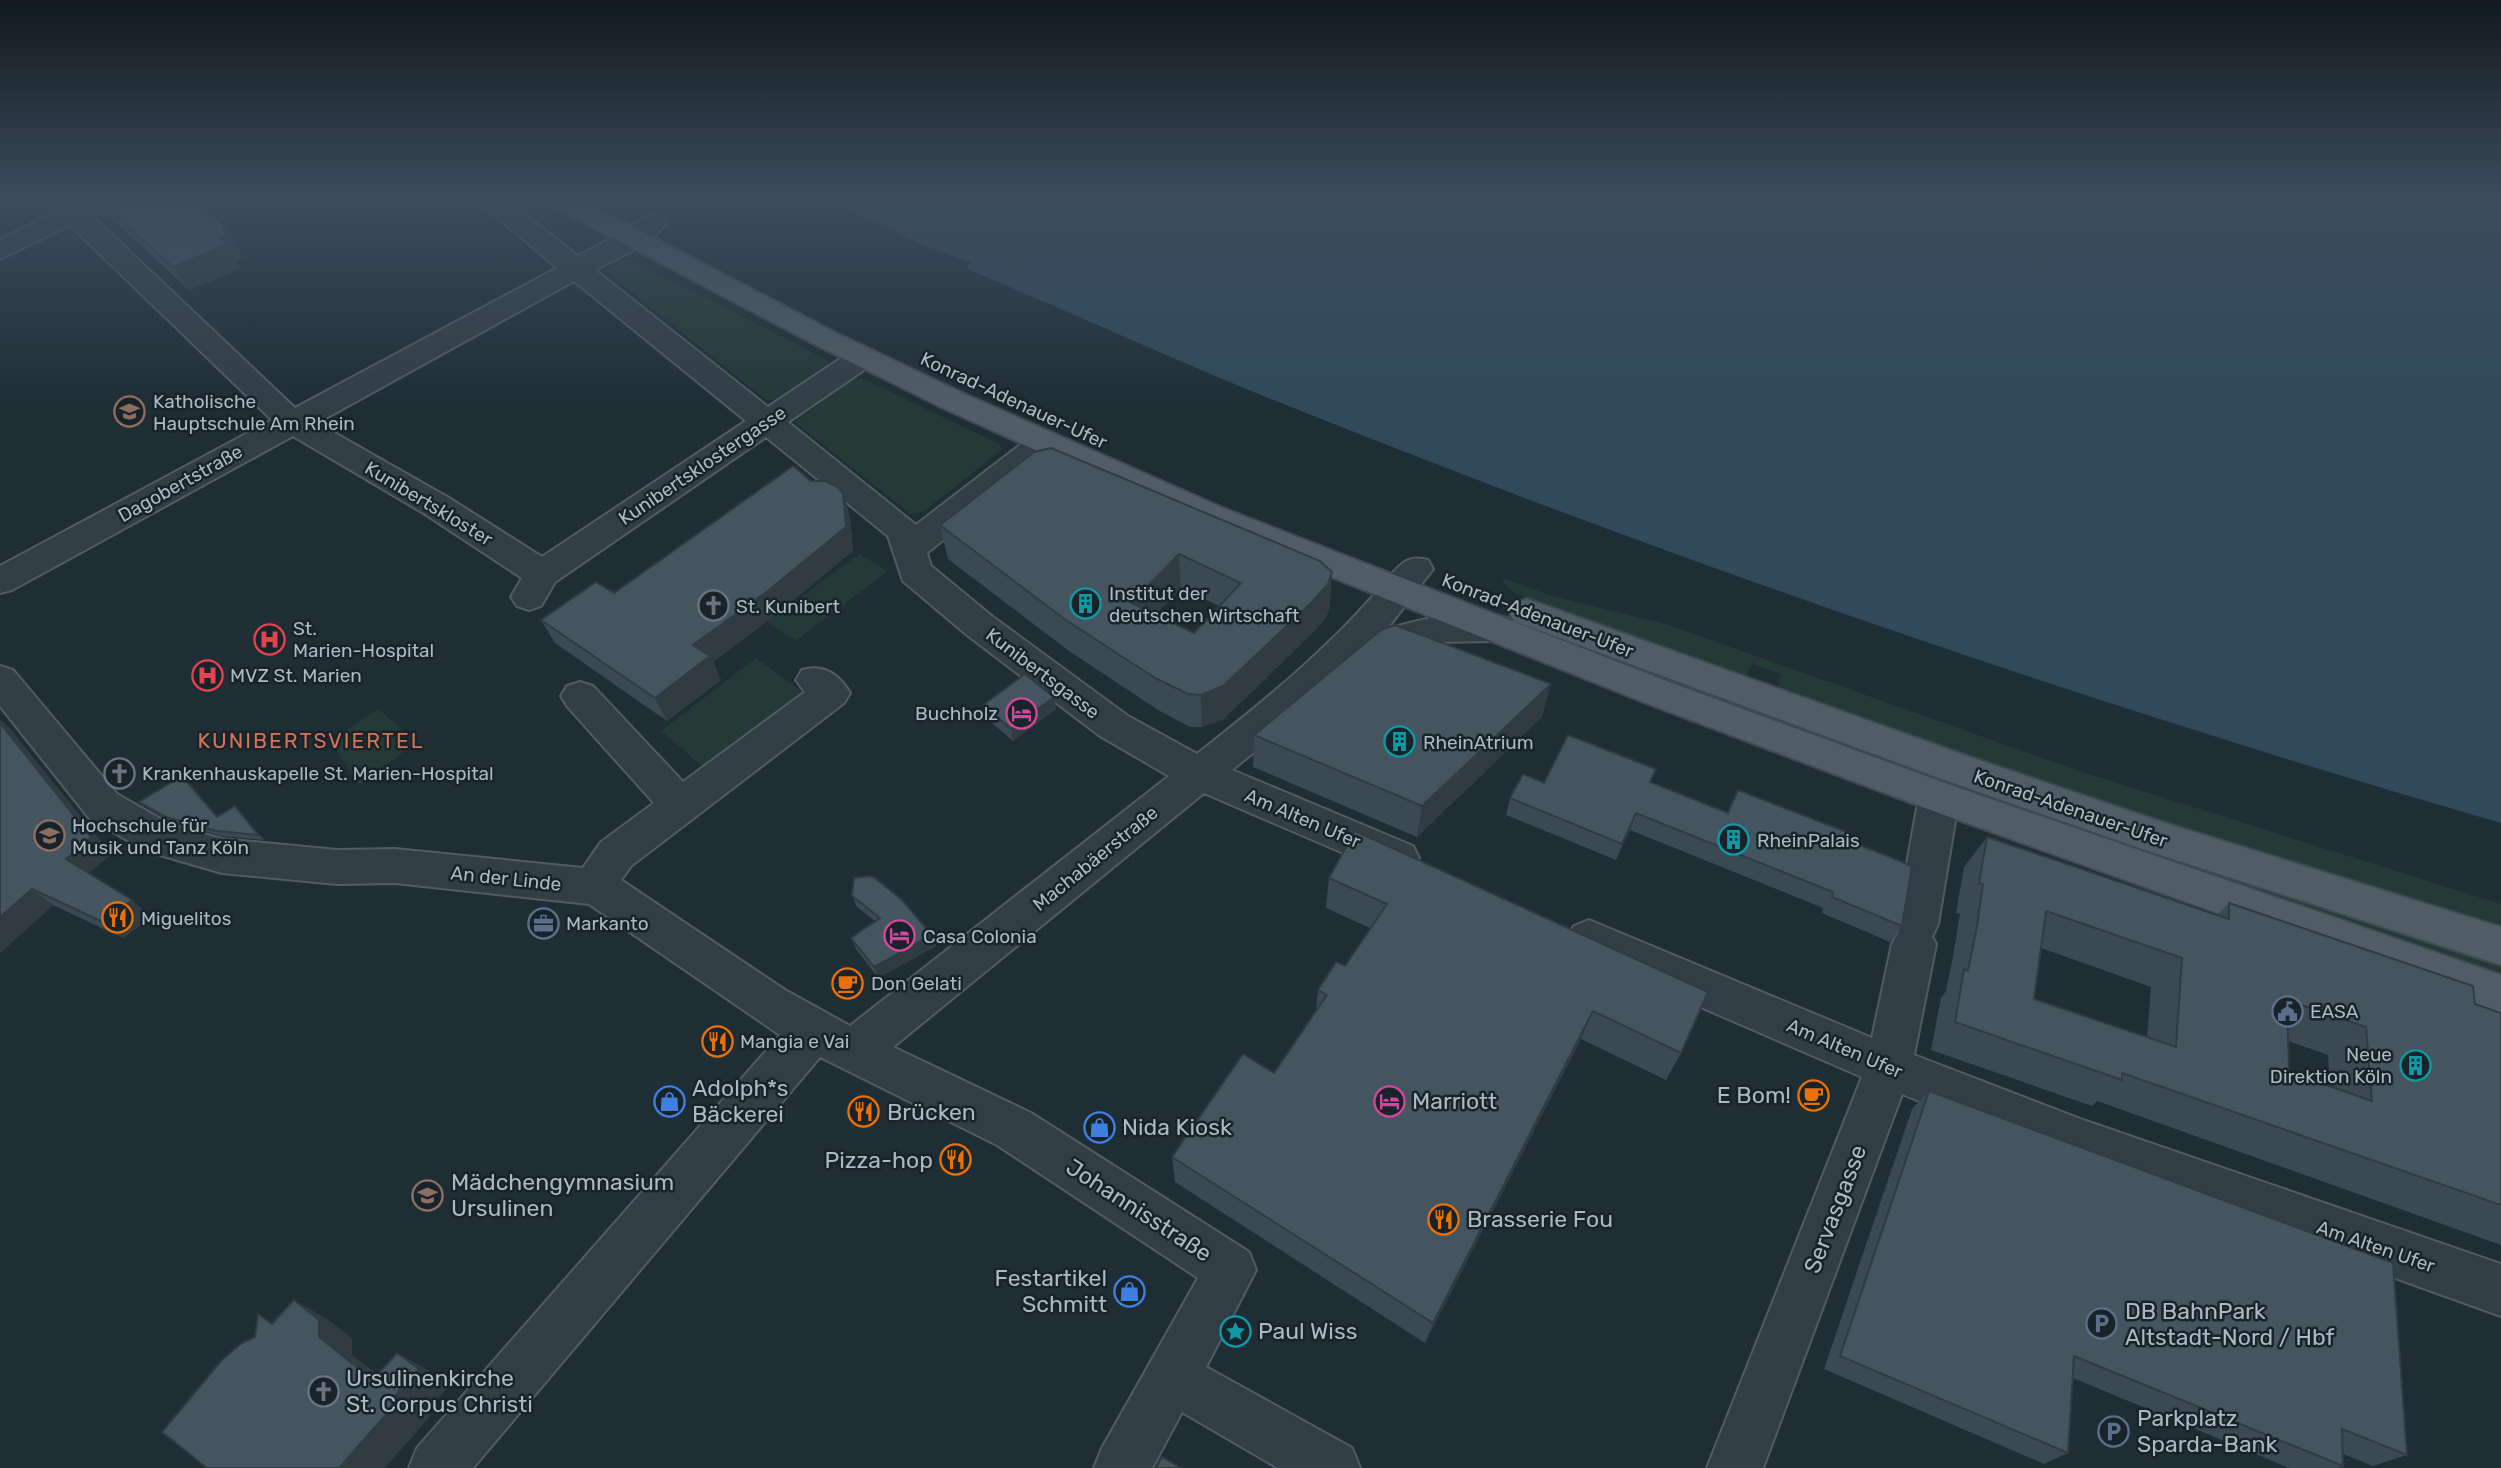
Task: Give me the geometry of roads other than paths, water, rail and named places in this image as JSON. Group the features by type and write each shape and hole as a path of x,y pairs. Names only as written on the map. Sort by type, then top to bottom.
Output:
{"main road":[{"name":"Konrad-Adenauer-Ufer","path":"706,267 863,357 1211,516 1666,664 2165,840 2501,946"},
{"name":"Konrad-Adenauer-Ufer","path":"724,267 1073,428 1237,500 1407,580 1497,628 1656,692 1939,797 2501,995"}],"street":[{"name":"Kunibertskloster","path":"128,267 292,422 437,506 535,585"},
{"name":"Dagobertstraße","path":"0,581 579,267"},
{"path":"576,268 903,531 909,549"},
{"name":"Kunibertsklostergasse","path":"535,585 863,357"},
{"name":"Konrad-Adenauer-Ufer","path":"909,549 1044,442"},
{"name":"Kunibertsgasse","path":"909,549 915,572 980,626 1114,726 1200,774"},
{"name":"Machabäerstraße","path":"437,1468 834,1041 1200,774 1293,699 1334,661 1407,580"},
{"name":"Machabäerstraße","path":"1334,661 1431,629 1497,628"},
{"name":"An der Linde","path":"0,680 103,806 160,839 222,856 337,867 395,866 594,887 615,897 769,1004 834,1041"},
{"path":"594,887 616,854 831,693 815,680"},
{"path":"580,696 680,805"},
{"name":"Am Alten Ufer","path":"1200,774 1430,872"},
{"name":"Servasgasse","path":"1735,1468 1889,1067 1916,934 1939,797"},
{"name":"Am Alten Ufer","path":"1558,926 1889,1067 2083,1143 2501,1290"},
{"name":"Johannisstraße","path":"834,1041 1014,1129 1231,1270 1172,1377"},
{"path":"1122,1468 1172,1377 1332,1468"}],"water":[{"path":"968,267 2501,267 2501,823 2191,729 1730,574 1276,401 967,269"}],"place":[{"name":"Katholische Hauptschule Am Rhein","path":"130,412"},
{"name":"Institut der deutschen Wirtschaft","path":"1086,604"},
{"name":"St. Kunibert","path":"713,606"},
{"name":"St. Marien-Hospital","path":"270,639"},
{"name":"MVZ St. Marien","path":"207,675"},
{"name":"Buchholz","path":"1021,713"},
{"name":"RheinAtrium","path":"1400,742"},
{"name":"Krankenhauskapelle St. Marien-Hospital","path":"119,773"},
{"name":"Hochschule für Musik und Tanz Köln","path":"49,836"},
{"name":"RheinPalais","path":"1734,840"},
{"name":"Miguelitos","path":"118,918"},
{"name":"Markanto","path":"543,923"},
{"name":"Casa Colonia","path":"900,936"},
{"name":"Don Gelati","path":"848,983"},
{"name":"EASA","path":"2287,1011"},
{"name":"Mangia e Vai","path":"717,1041"},
{"name":"Neue Direktion Köln","path":"2415,1065"},
{"name":"E Bom!","path":"1814,1095"},
{"name":"Adolph*s Bäckerei","path":"669,1101"},
{"name":"Marriott","path":"1389,1101"},
{"name":"Brücken","path":"864,1112"},
{"name":"Nida Kiosk","path":"1099,1127"},
{"name":"Pizza-hop","path":"956,1160"},
{"name":"Mädchengymnasium Ursulinen","path":"428,1195"},
{"name":"Brasserie Fou","path":"1444,1219"},
{"name":"Festartikel Schmitt","path":"1130,1291"},
{"name":"DB BahnPark Altstadt-Nord / Hbf","path":"2102,1324"},
{"name":"Paul Wiss","path":"1235,1331"},
{"name":"Ursulinenkirche St. Corpus Christi","path":"323,1391"},
{"name":"Parkplatz Sparda-Bank","path":"2114,1431"}],"district":[{"name":"KUNIBERTSVIERTEL","path":"311,741"}]}
